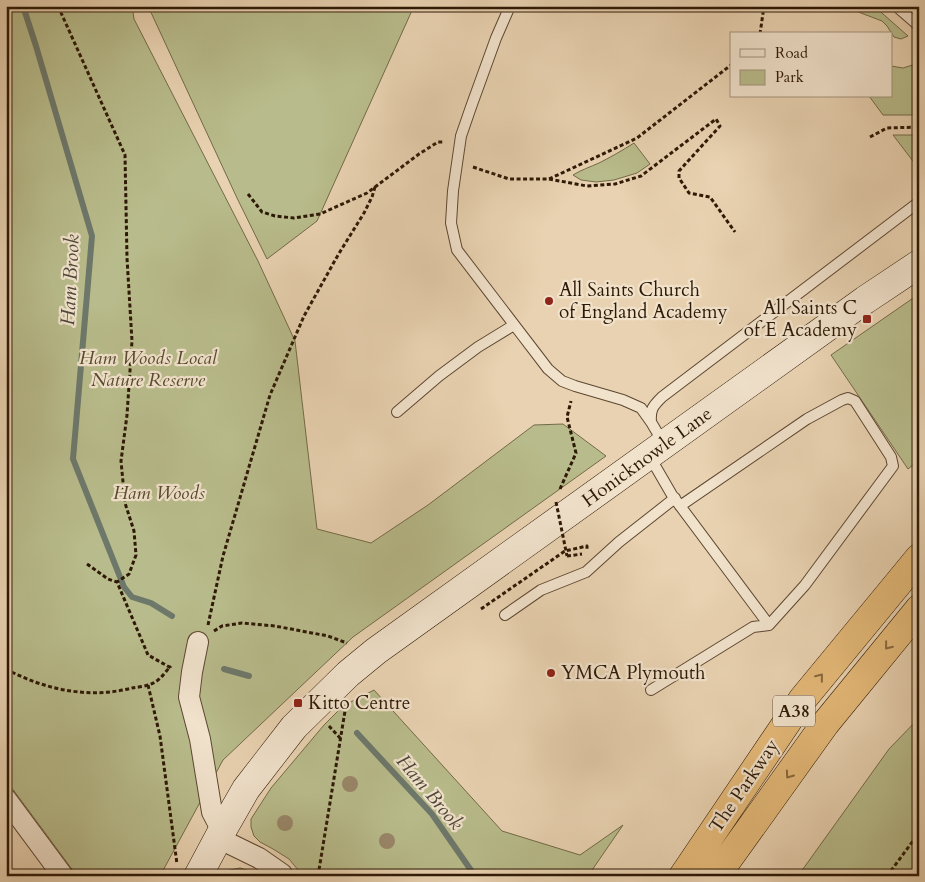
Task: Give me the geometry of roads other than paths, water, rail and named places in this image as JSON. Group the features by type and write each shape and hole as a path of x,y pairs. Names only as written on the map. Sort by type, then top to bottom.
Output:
{"highway":[{"name":"The Parkway","path":"683,876 802,700 919,558"},
{"name":"The Parkway","path":"716,876 825,724 919,609"}],"street":[{"name":"Honicknowle Lane","path":"187,871 220,835 246,789 294,726 348,674 655,441 919,264"},
{"path":"207,634 192,672 189,697 200,739 212,812 220,835 259,858 283,876"},
{"path":"6,800 63,876"}],"lane":[{"path":"510,6 496,38 461,136 453,191 451,223 456,250 548,369 562,381 623,400 641,408 678,502 769,625"},
{"path":"896,6 919,26"},
{"path":"655,441 651,413 653,407 662,397 919,202"},
{"path":"397,412 439,376 470,353 514,325"},
{"path":"505,615 541,590 586,572 619,542 807,420 842,400 848,398 855,401 891,457 893,466 805,585 769,625 753,627 651,690"}],"waterway":[{"name":"Ham Brook","path":"23,6 92,236 73,459 124,587 132,597 151,603 172,616"},
{"path":"224,669 249,676"},
{"name":"Ham Brook","path":"357,733 432,814 475,876"}],"place":[{"name":"All Saints Church of England Academy","path":"549,301"},
{"name":"All Saints C of E Academy","path":"867,319"},
{"name":"YMCA Plymouth","path":"551,673"},
{"name":"Kitto Centre","path":"298,703"}],"park label":[{"name":"Ham Woods Local Nature Reserve","path":"148,369"},
{"name":"Ham Woods","path":"159,493"}]}
